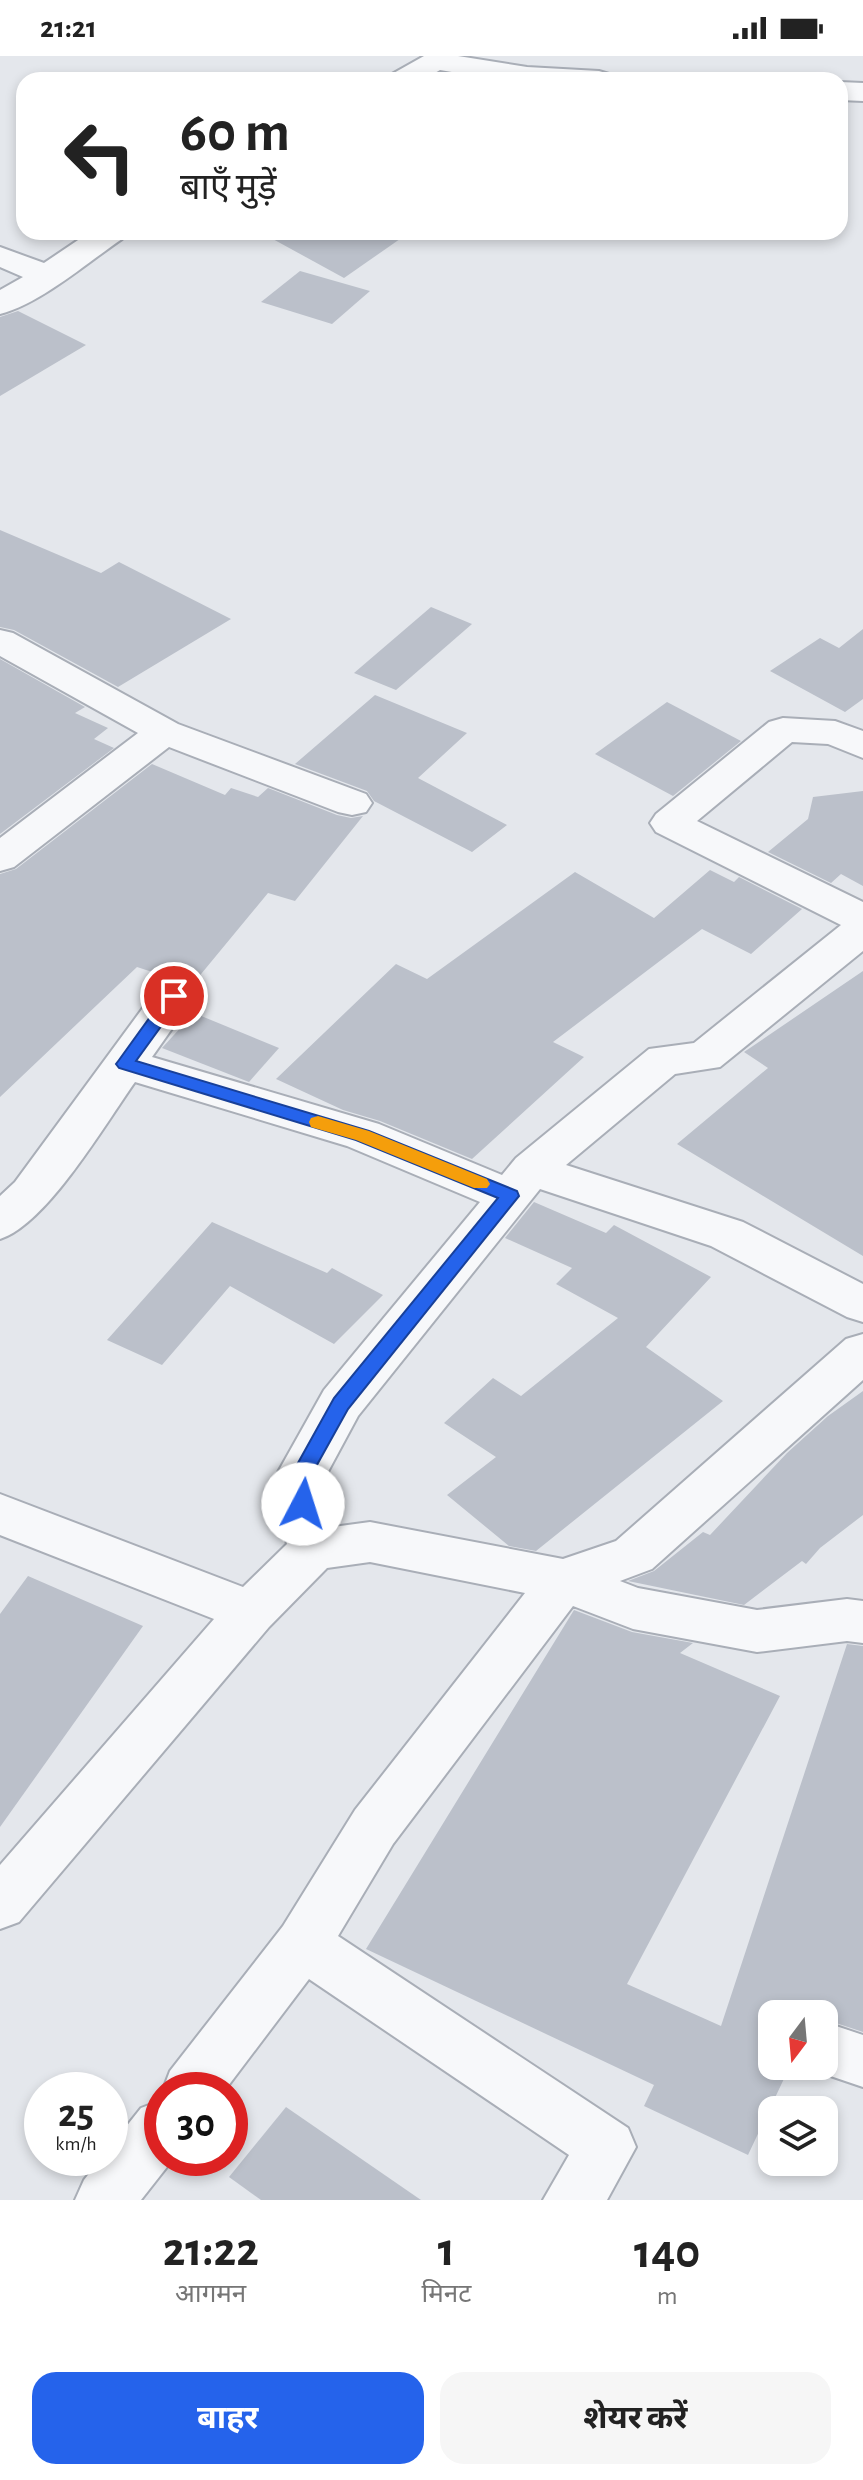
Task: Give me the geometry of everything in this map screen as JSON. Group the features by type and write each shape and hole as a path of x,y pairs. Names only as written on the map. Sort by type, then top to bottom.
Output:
{"street":[{"path":"415,72 437,58 507,72"},
{"path":"0,304 99,240"},
{"path":"0,256 47,276"},
{"path":"0,641 164,732 352,803"},
{"path":"863,746 835,733 783,730 670,823 863,919"},
{"path":"0,858 164,732"},
{"path":"313,1550 298,1481 333,1416 521,1182 664,1060 705,1057 863,929"},
{"path":"0,1222 31,1193 174,996"},
{"path":"125,1064 521,1182 601,1195 727,1234 863,1305"},
{"path":"204,2072 303,1944 374,1827 564,1580 634,1555 863,1352"},
{"path":"0,1514 251,1612"},
{"path":"0,1905 251,1612 313,1550 370,1542 564,1580 633,1608 757,1631 847,1620 863,1622"},
{"path":"303,1944 607,2147 573,2200"},
{"path":"838,2053 863,2061"},
{"path":"105,2200 144,2150"}],"building":[{"path":"275,240 399,240 344,278"},
{"path":"300,271 370,291 332,324 261,302"},
{"path":"18,311 86,345 0,396 0,317"},
{"path":"0,530 101,573 119,562 231,619 118,687 14,630 0,627"},
{"path":"431,607 472,624 396,690 354,673"},
{"path":"863,629 863,699 845,712 770,671 820,638 839,648"},
{"path":"0,659 85,707 75,713 108,728 94,739 114,748 0,834"},
{"path":"375,695 467,733 418,778 507,825 472,852 374,801 367,791 295,764"},
{"path":"667,702 741,741 673,796 595,754"},
{"path":"152,764 225,795 231,788 258,797 268,788 337,815 351,818 363,816 295,901 268,893 192,985 137,967 0,1097 0,874 16,869"},
{"path":"863,791 863,886 841,874 831,883 768,852 808,819 813,797"},
{"path":"710,870 734,882 739,877 802,909 751,954 702,929 553,1042 584,1057 472,1159 380,1121 343,1110 276,1079 396,964 427,979 575,872 654,918"},
{"path":"863,971 863,1256 677,1144 768,1068 744,1052"},
{"path":"194,1013 279,1048 249,1082 162,1048"},
{"path":"534,1202 606,1233 614,1225 711,1277 646,1347 723,1401 536,1551 509,1546 447,1495 496,1457 444,1423 493,1378 521,1396 618,1318 556,1284 572,1268 505,1238"},
{"path":"212,1222 327,1273 332,1268 383,1295 334,1344 230,1286 162,1365 107,1340"},
{"path":"863,1391 863,1515 820,1548 806,1564 802,1561 744,1605 628,1581 654,1571 703,1532 710,1535 787,1453 828,1416"},
{"path":"28,1576 143,1626 0,1827 0,1614"},
{"path":"574,1610 632,1632 693,1643 680,1653 780,1696 627,1984 721,2026 847,1644 863,1646 863,2032 838,2024 838,2000 758,2000 758,2080 783,2080 776,2096 758,2096 758,2134 748,2155 644,2106 654,2085 366,1949"},
{"path":"286,2107 421,2200 261,2200 229,2177 248,2176 248,2154"}],"slow traffic":[{"path":"318,1122 363,1135 481,1184"}],"route":[{"path":"174,996 125,1064 363,1135 510,1196 341,1403 298,1481 303,1504"}]}
